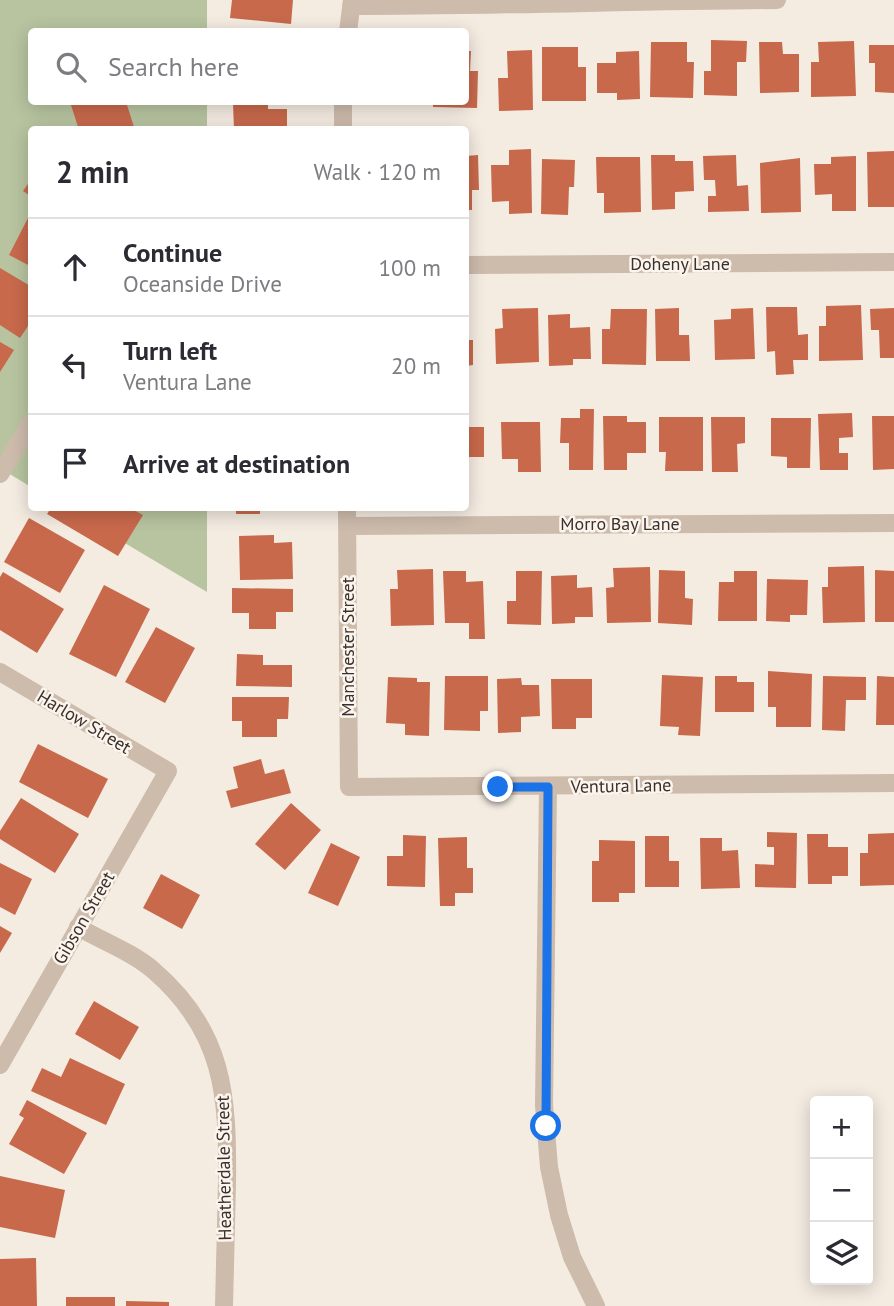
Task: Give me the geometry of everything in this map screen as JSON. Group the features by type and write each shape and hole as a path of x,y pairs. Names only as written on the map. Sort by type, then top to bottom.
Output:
{"street":[{"path":"348,28 351,3 540,6 617,1 777,0"},
{"path":"343,105 343,126"},
{"name":"Doheny Lane","path":"469,265 894,262"},
{"path":"0,474 28,428"},
{"name":"Morro Bay Lane","path":"347,517 894,523"},
{"name":"Manchester Street","path":"347,517 349,787"},
{"name":"Harlow Street","path":"0,672 168,771"},
{"name":"Gibson Street","path":"0,1065 168,771"},
{"name":"Ventura Lane","path":"349,787 894,783"},
{"path":"548,787 544,1105 550,1167 572,1257 596,1306"},
{"name":"Heatherdale Street","path":"79,927 151,968 185,1001 208,1037 223,1077 228,1119 224,1306"}],"green space":[{"path":"0,0 207,0 207,28 28,28 28,105 207,105 207,126 28,126 28,485 0,468"},
{"path":"71,511 207,511 207,592"}],"building":[{"path":"232,0 293,0 291,24 230,18"},
{"path":"711,40 747,41 746,62 737,62 737,96 704,95 704,71 711,71"},
{"path":"854,41 856,96 811,97 811,62 819,62 818,42"},
{"path":"651,42 687,42 687,62 694,62 693,98 650,97"},
{"path":"759,42 782,42 783,54 799,54 799,92 760,93"},
{"path":"869,45 894,45 894,93 875,92 875,63 869,63"},
{"path":"542,47 578,47 578,67 586,67 586,101 542,101"},
{"path":"532,50 533,110 499,111 498,78 508,78 507,51"},
{"path":"469,51 471,51 470,71 478,71 477,108 433,107 469,105"},
{"path":"639,51 640,99 617,100 617,93 597,93 597,63 616,63 616,52"},
{"path":"71,105 127,105 134,126 78,126"},
{"path":"233,105 268,105 268,109 287,109 287,126 234,126"},
{"path":"531,149 532,213 509,214 509,201 492,202 491,165 509,165 509,150"},
{"path":"894,151 894,207 868,207 867,152"},
{"path":"478,155 479,190 472,190 472,210 469,210 469,156"},
{"path":"651,155 675,155 675,161 693,161 694,191 675,192 675,209 652,210"},
{"path":"736,155 737,186 748,185 749,211 708,212 708,196 716,196 715,180 704,180 703,156"},
{"path":"856,156 856,211 832,211 832,194 815,195 814,164 831,164 831,157"},
{"path":"596,157 640,157 641,212 604,213 604,193 597,193"},
{"path":"800,158 801,212 761,213 760,163"},
{"path":"542,159 575,160 574,187 569,187 568,215 541,214"},
{"path":"28,218 28,265 9,255"},
{"path":"0,268 28,285 28,326 20,338 0,325"},
{"path":"861,305 863,360 819,361 819,326 826,326 826,306"},
{"path":"766,307 797,307 798,335 808,334 808,360 793,360 794,374 776,375 775,351 767,352"},
{"path":"538,308 539,362 496,364 495,329 503,328 502,309"},
{"path":"679,308 679,335 689,335 690,361 656,361 655,309"},
{"path":"753,308 755,359 715,360 714,320 731,319 731,309"},
{"path":"894,308 894,358 880,358 879,330 871,330 870,309"},
{"path":"611,309 647,309 646,365 602,364 602,329 610,329"},
{"path":"570,314 570,328 590,327 591,359 573,359 573,365 549,366 548,315"},
{"path":"469,340 473,340 473,365 469,366"},
{"path":"0,342 14,350 0,372"},
{"path":"580,409 594,409 593,470 569,470 569,443 560,443 561,418 580,418"},
{"path":"852,413 853,437 839,438 839,453 848,453 848,470 820,470 818,414"},
{"path":"603,416 627,416 627,422 646,422 646,453 627,453 627,470 604,470"},
{"path":"872,416 894,416 894,469 873,470"},
{"path":"659,417 703,417 703,471 665,471 666,452 659,452"},
{"path":"711,417 745,417 745,443 737,444 738,472 712,472"},
{"path":"771,418 811,418 810,468 787,468 787,457 771,456"},
{"path":"501,422 540,422 541,472 518,472 518,459 502,459"},
{"path":"469,427 484,427 484,457 469,457"},
{"path":"49,511 136,511 143,515 118,556 47,514"},
{"path":"236,511 260,511 260,514 236,514"},
{"path":"29,518 85,550 60,593 4,562"},
{"path":"274,535 274,543 292,542 293,579 240,580 239,536"},
{"path":"864,566 865,622 823,623 822,587 828,587 828,567"},
{"path":"650,567 651,622 607,623 606,588 614,587 613,568"},
{"path":"433,569 434,625 391,626 390,589 398,589 397,570"},
{"path":"659,570 685,571 685,598 693,599 692,625 658,623"},
{"path":"875,570 894,571 894,622 875,622"},
{"path":"443,571 466,571 466,582 483,581 485,639 469,639 469,623 445,623"},
{"path":"516,571 542,571 541,625 507,624 507,601 516,601"},
{"path":"734,571 757,571 757,621 718,621 719,582 734,582"},
{"path":"3,572 64,609 37,653 0,630 0,577"},
{"path":"577,575 577,588 592,587 593,617 575,617 575,623 552,624 551,576"},
{"path":"767,579 808,580 807,615 790,615 790,622 766,621"},
{"path":"104,585 150,609 116,677 69,654"},
{"path":"232,588 293,589 293,612 276,612 276,629 249,629 249,613 232,613"},
{"path":"156,627 195,648 165,703 125,682"},
{"path":"237,654 263,655 263,665 292,665 292,687 236,686"},
{"path":"768,671 812,674 811,727 776,727 776,707 768,707"},
{"path":"662,675 703,677 700,736 678,735 679,727 660,726"},
{"path":"445,676 488,676 488,711 480,711 480,731 444,730"},
{"path":"715,676 737,676 737,682 754,682 754,712 715,712"},
{"path":"823,676 866,677 866,700 846,700 845,731 822,730"},
{"path":"877,676 894,677 894,725 876,725"},
{"path":"388,677 417,678 417,682 430,682 429,736 405,735 405,724 386,723"},
{"path":"521,678 522,685 539,685 540,716 521,717 521,732 498,733 497,679"},
{"path":"551,679 592,679 592,718 576,718 576,729 552,729"},
{"path":"232,697 289,697 288,719 277,719 277,737 242,737 242,721 232,721"},
{"path":"38,744 108,779 88,818 19,782"},
{"path":"261,759 265,774 284,769 291,793 231,808 226,791 238,788 233,767"},
{"path":"21,798 79,834 55,873 0,839 0,831"},
{"path":"291,803 321,830 285,870 255,844"},
{"path":"767,832 797,833 796,888 755,887 755,864 774,865 774,847 767,847"},
{"path":"894,833 894,885 860,886 860,853 868,853 868,834"},
{"path":"807,834 828,834 828,847 848,847 848,876 832,876 832,884 808,884"},
{"path":"403,835 426,836 425,887 387,886 387,856 403,856"},
{"path":"645,836 669,836 669,861 679,861 679,887 645,887"},
{"path":"467,837 467,868 473,868 473,893 455,893 455,906 440,906 438,838"},
{"path":"700,838 722,838 722,851 738,850 740,888 701,889"},
{"path":"599,840 635,841 635,893 619,893 619,902 592,902 592,861 599,861"},
{"path":"331,843 360,857 338,906 308,893"},
{"path":"0,863 32,879 15,915 0,907"},
{"path":"161,874 200,895 182,929 143,908"},
{"path":"0,926 12,933 0,953"},
{"path":"94,1001 139,1027 120,1060 75,1034"},
{"path":"70,1058 125,1084 106,1125 31,1091 42,1068 61,1077"},
{"path":"27,1100 87,1133 64,1174 9,1144 24,1118 19,1115"},
{"path":"0,1176 65,1190 55,1238 0,1227"},
{"path":"36,1258 37,1306 0,1306 0,1259"},
{"path":"66,1297 115,1297 115,1306 66,1306"},
{"path":"126,1301 169,1302 169,1306 126,1306"}],"route":[{"path":"498,787 548,787 544,1105 546,1126"}]}
